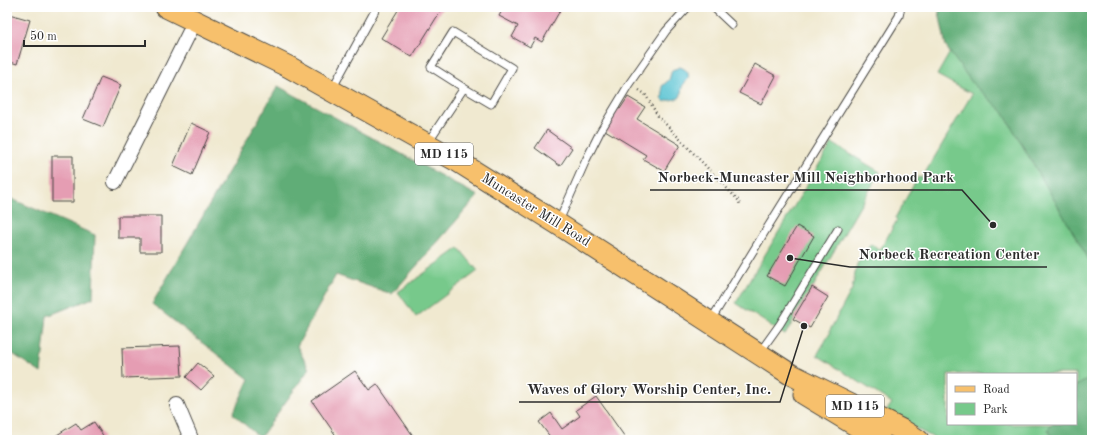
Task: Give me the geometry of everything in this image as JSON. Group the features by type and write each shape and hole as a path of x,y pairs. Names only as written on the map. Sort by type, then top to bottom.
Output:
{"main road":[{"name":"Muncaster Mill Road","path":"166,7 288,67 459,162 790,374 902,430 918,440"},
{"name":"Muncaster Mill Road","path":"790,374 803,394 880,440"}],"street":[{"path":"115,182 195,21"},
{"path":"177,405 190,436 186,440"}],"lane":[{"path":"331,91 377,7"},
{"path":"558,224 600,132 666,31 688,7"},
{"path":"713,7 732,24"},
{"path":"710,322 769,224 899,16 901,7"},
{"path":"453,32 512,68 491,104 464,88 431,67 453,32"},
{"path":"426,144 464,88"},
{"path":"759,354 780,324 838,228"}],"path":[{"path":"630,84 645,94 658,116 739,201 740,206"}],"green space":[{"path":"938,7 1092,7 1092,265 1003,112 973,84 946,47"},
{"path":"976,7 1092,7 1092,440 938,440 885,413 892,403 817,355 852,289 857,264 871,244 880,250 897,220 895,218 918,177 922,178 972,94 937,75"},
{"path":"278,86 478,196 392,294 336,275 297,346 309,369 260,438 233,414 249,379 152,304"},
{"path":"832,143 880,172 785,335 736,303"},
{"path":"7,197 95,235 93,298 47,316 41,373 7,350"},
{"path":"459,248 478,271 416,317 398,292"},
{"path":"1092,377 1092,440 1054,440 1048,430 1050,425 1077,425 1077,385"}],"water":[{"path":"680,67 687,72 688,79 682,86 680,97 665,102 661,98 663,95 662,86 669,80 672,70"}],"building":[{"path":"400,7 443,7 412,57 381,38"},
{"path":"504,7 562,7 542,42 535,38 530,47 512,37 518,26 499,16"},
{"path":"9,14 30,20 17,64 7,61 7,22"},
{"path":"755,64 776,76 761,104 739,93"},
{"path":"101,77 121,85 103,127 83,119"},
{"path":"628,97 645,107 637,119 680,145 664,171 643,159 646,155 605,130 618,108 620,109"},
{"path":"191,123 210,132 192,175 173,166"},
{"path":"547,130 572,148 560,166 535,148"},
{"path":"52,156 73,156 73,202 52,202"},
{"path":"118,216 161,216 161,252 140,252 140,238 118,238"},
{"path":"797,226 814,236 785,286 767,276"},
{"path":"812,287 828,297 810,328 793,319"},
{"path":"180,346 182,376 123,378 122,348"},
{"path":"198,363 214,376 201,390 186,377"},
{"path":"355,371 369,390 377,384 416,440 339,440 312,401"},
{"path":"596,396 627,440 548,440 551,438 539,422 551,413 562,429 580,416 576,410"},
{"path":"94,422 104,437 100,440 49,440 76,423 81,430"}],"place":[{"name":"Norbeck-Muncaster Mill Neighborhood Park","path":"993,225"},
{"name":"Norbeck Recreation Center","path":"790,258"},
{"name":"Waves of Glory Worship Center, Inc.","path":"804,326"}]}
